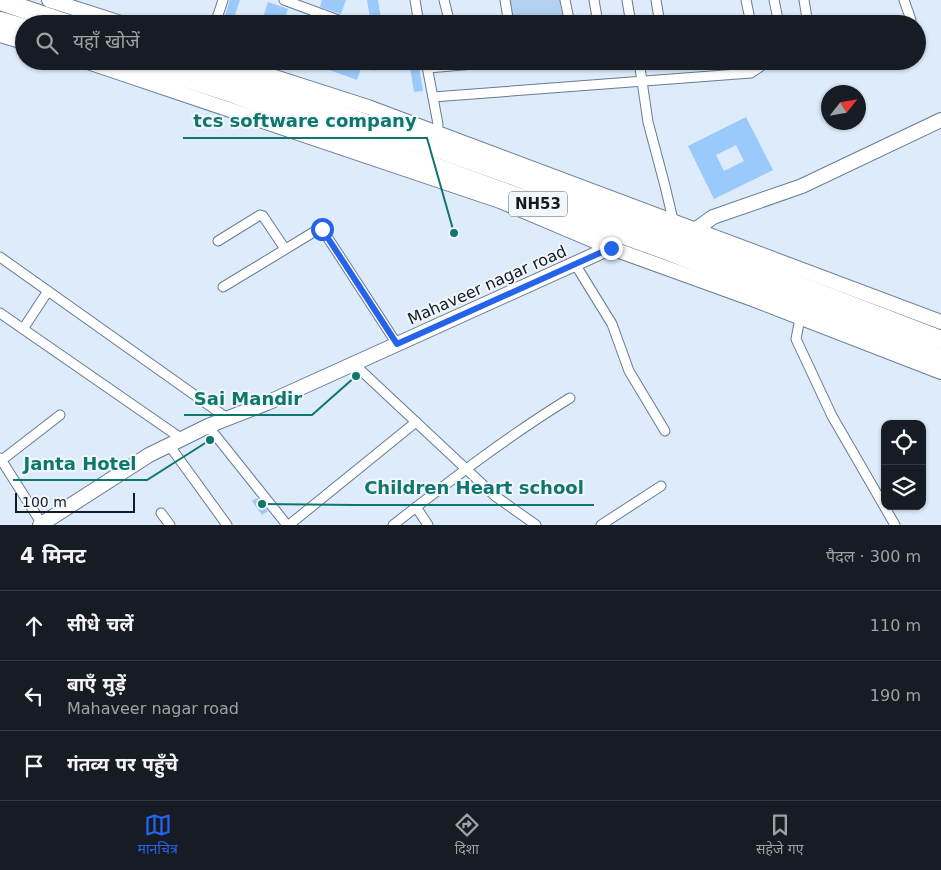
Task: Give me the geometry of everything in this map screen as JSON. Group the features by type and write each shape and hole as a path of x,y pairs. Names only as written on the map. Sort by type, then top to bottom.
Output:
{"highway":[{"path":"0,1 71,10"},
{"path":"0,21 15,25"},
{"name":"NH53","path":"159,70 228,92 626,237 693,236 941,340"},
{"name":"NH53","path":"208,70 328,110 504,173 669,236 941,358"}],"main road":[{"path":"49,0 71,10 90,15"},
{"path":"0,35 15,39"},
{"path":"113,70 500,201 611,248 941,372"},
{"path":"253,70 368,107 437,133 669,236"},
{"path":"941,120 802,186 713,217 693,236 941,322"},
{"name":"Mahaveer nagar road","path":"41,524 149,456 208,426 267,403 611,248 626,237"}],"street":[{"path":"218,15 223,0"},
{"path":"284,0 324,15"},
{"path":"415,0 418,15"},
{"path":"444,0 448,15"},
{"path":"505,0 508,15"},
{"path":"565,0 568,15"},
{"path":"594,0 597,15"},
{"path":"627,0 630,15"},
{"path":"656,0 658,15"},
{"path":"746,0 749,15"},
{"path":"774,0 777,15"},
{"path":"804,0 806,15"},
{"path":"904,0 909,15"},
{"path":"428,70 438,124 437,133"},
{"path":"640,70 669,236"},
{"path":"433,97 750,72 754,70"},
{"path":"218,241 260,215 263,216 285,249"},
{"path":"223,287 317,230 322,229 397,344"},
{"path":"0,257 227,418"},
{"path":"575,264 612,324 629,371 665,431"},
{"path":"23,329 48,292"},
{"path":"0,313 182,439"},
{"path":"800,318 796,339 832,416 895,525"},
{"path":"354,364 495,496 536,525"},
{"path":"393,525 466,468 540,416 570,398"},
{"path":"41,524 1,459 60,415"},
{"path":"208,426 288,525 416,422"},
{"path":"169,446 227,525"},
{"path":"601,525 661,486"},
{"path":"416,507 428,525"},
{"path":"161,513 170,525"}],"shaded area":[{"path":"508,0 563,0 565,15 510,15"}],"building":[{"path":"230,0 240,0 235,15 225,15"},
{"path":"322,0 346,0 341,14 320,7"},
{"path":"367,0 378,0 380,15 370,15"},
{"path":"268,2 288,9 286,15 264,15"},
{"path":"330,70 361,70 357,80"},
{"path":"410,70 420,70 423,91 414,92"},
{"path":"746,117 773,170 714,199 688,146","holes":["736,145 744,161 724,171 716,155"]},
{"path":"257,498 268,511 262,515 252,501"}],"place":[{"name":"tcs software company","path":"454,233"},
{"name":"Sai Mandir","path":"356,376"},
{"name":"Janta Hotel","path":"210,440"},
{"name":"Children Heart school","path":"262,504"}],"route":[{"path":"322,229 397,344 611,248"}]}
